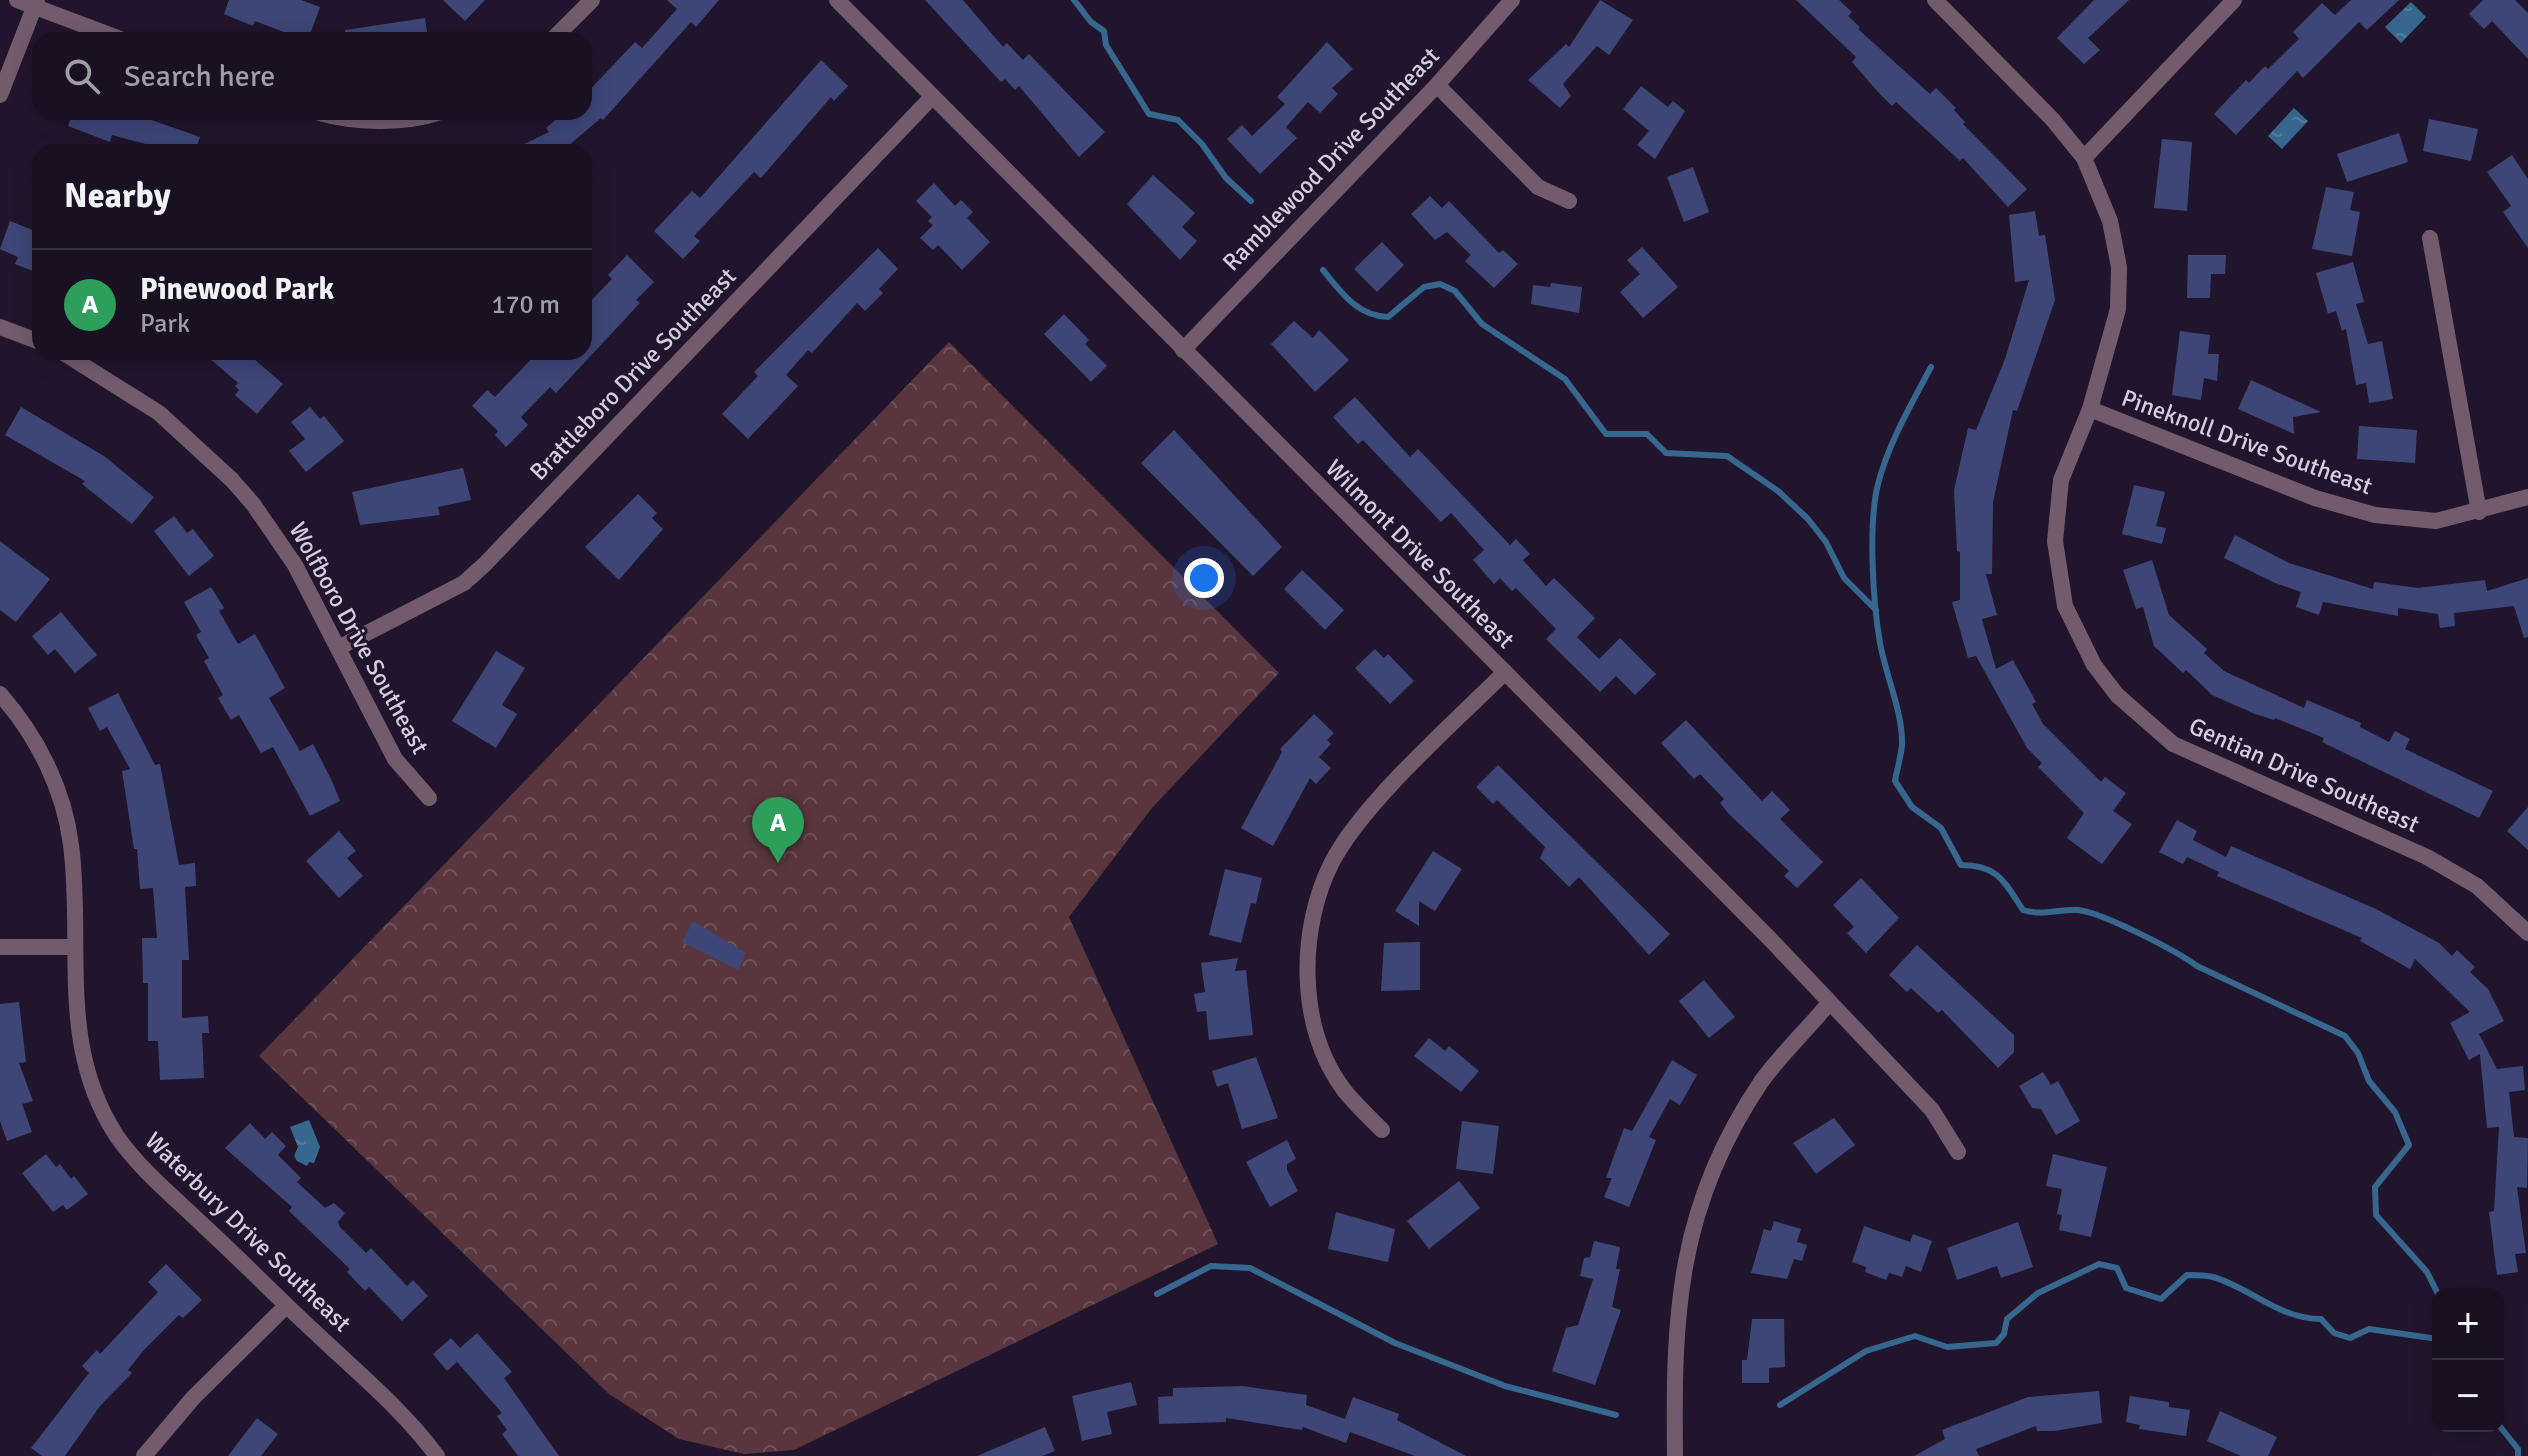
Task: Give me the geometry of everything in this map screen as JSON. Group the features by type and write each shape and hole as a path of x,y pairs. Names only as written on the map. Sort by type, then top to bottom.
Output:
{"street":[{"path":"17,0 36,3 104,32"},
{"path":"560,32 592,0"},
{"name":"Wilmont Drive Southeast","path":"837,0 1771,940 1932,1110 1958,1152"},
{"name":"Ramblewood Drive Southeast","path":"1183,350 1437,85 1512,0"},
{"name":"Gentian Drive Southeast","path":"1935,0 2042,109 2084,158 2110,221 2119,267 2118,309 2090,409 2061,480 2055,541 2065,606 2073,628 2094,665 2117,695 2173,744 2364,827 2455,873 2477,886 2528,933"},
{"path":"2084,158 2234,0"},
{"path":"0,95 36,3"},
{"path":"1437,85 1538,187 1569,201"},
{"name":"Brattleboro Drive Southeast","path":"340,647 464,583 485,564 932,97"},
{"path":"2430,238 2479,512"},
{"path":"0,327 32,339"},
{"name":"Wolfboro Drive Southeast","path":"75,360 159,413 232,480 276,534 340,647 364,705 395,759 429,798"},
{"name":"Pineknoll Drive Southeast","path":"2090,409 2315,498 2375,515 2436,521 2528,497"},
{"path":"1382,1130 1343,1089 1318,1038 1307,972 1315,912 1333,861 1361,822 1505,672"},
{"name":"Waterbury Drive Southeast","path":"0,694 41,753 60,799 71,845 78,1028 86,1069 117,1136 156,1180 400,1412 437,1456"},
{"path":"0,947 73,947"},
{"path":"1675,1456 1674,1345 1683,1263 1705,1188 1729,1134 1763,1079 1829,1003"},
{"path":"144,1456 193,1398 286,1306"}],"green space":[{"path":"949,342 1279,673 1151,809 1069,917 1218,1244 794,1450 744,1454 679,1439 609,1394 259,1056"}],"water":[{"path":"2411,2 2426,17 2401,43 2385,27"},
{"path":"2294,108 2308,121 2282,149 2268,136"},
{"path":"309,1120 320,1147 314,1163 309,1162 307,1166 294,1156 298,1147 290,1127"}],"building":[{"path":"229,0 301,0 320,7 311,32 283,32 255,21 253,26 224,14"},
{"path":"443,0 485,0 465,21"},
{"path":"667,0 719,0 696,27 691,22 603,120 601,118 570,144 524,144 549,132 546,128 556,120 592,120 592,88 635,42 642,48 677,9"},
{"path":"925,0 963,0 1003,47 1007,43 1023,60 1029,54 1105,132 1079,157 1019,86 1015,90 1005,79 1001,82"},
{"path":"1600,0 1633,20 1609,55 1597,46 1563,84 1571,96 1560,108 1528,80 1566,44 1569,47"},
{"path":"1796,0 1839,0 1852,12 1848,16 1860,27 1858,29 1930,94 1936,88 1956,108 1954,110 1965,122 1963,124 2027,189 2008,207 1963,158 1960,161 1896,102 1892,106 1852,62 1856,57"},
{"path":"2094,0 2129,0 2088,38 2100,50 2084,64 2057,38"},
{"path":"2351,0 2399,0 2367,30 2359,22 2303,78 2297,71 2236,135 2214,114 2246,80 2249,83 2265,66 2268,69 2299,39 2293,32 2322,3 2335,15"},
{"path":"2483,0 2515,0 2528,13 2528,59 2492,21 2484,29 2469,14"},
{"path":"425,18 427,32 345,32"},
{"path":"1327,42 1353,69 1332,88 1338,94 1320,113 1308,102 1286,127 1297,138 1260,174 1227,139 1242,125 1252,136 1285,104 1277,97"},
{"path":"821,60 848,86 834,101 831,97 761,178 754,172 694,236 700,241 683,259 654,231 692,191 700,198"},
{"path":"1641,86 1668,107 1673,101 1685,111 1655,159 1637,145 1649,131 1623,109"},
{"path":"2429,119 2478,129 2471,161 2423,151"},
{"path":"70,120 152,120 200,137 198,144 146,144 112,135 110,142 68,126"},
{"path":"2399,133 2408,162 2347,182 2337,154"},
{"path":"2162,139 2192,142 2187,211 2154,208"},
{"path":"2512,155 2528,179 2528,248 2503,212 2511,206 2487,172"},
{"path":"1693,167 1709,212 1684,222 1667,177"},
{"path":"1153,175 1195,213 1182,227 1197,241 1180,260 1127,204"},
{"path":"934,183 955,206 961,200 973,212 967,218 990,242 962,270 938,245 933,250 920,238 933,225 928,221 932,217 916,201"},
{"path":"2326,187 2354,192 2350,210 2360,212 2352,256 2312,249"},
{"path":"1430,196 1442,208 1449,201 1499,253 1503,250 1518,264 1494,288 1465,261 1471,255 1447,232 1435,240 1411,214"},
{"path":"2035,211 2039,236 2045,235 2055,300 2017,411 2013,410 1993,502 1992,574 1986,574 1997,615 1982,619 1996,669 2013,660 2036,702 2032,704 2043,724 2101,782 2105,777 2126,793 2113,811 2132,824 2102,864 2067,838 2084,813 2038,767 2042,763 2027,748 1976,656 1968,658 1952,602 1960,600 1960,552 1957,551 1954,490 1968,428 1976,430 2005,359 2029,280 2015,282 2009,215"},
{"path":"10,221 32,230 32,271 15,264 18,257 0,249"},
{"path":"1382,242 1404,265 1377,292 1354,269"},
{"path":"1642,247 1678,287 1643,318 1620,292 1640,274 1627,260"},
{"path":"878,248 898,269 879,289 883,293 865,311 857,303 812,353 808,350 786,375 798,386 748,439 722,414 758,376 754,372"},
{"path":"627,255 654,282 636,300 640,303 592,354 592,300 612,279 608,275"},
{"path":"2188,255 2226,255 2225,274 2211,274 2210,298 2187,298"},
{"path":"2353,262 2364,302 2356,304 2368,344 2382,341 2393,399 2369,403 2366,383 2356,385 2346,329 2342,331 2336,311 2328,314 2316,273"},
{"path":"1551,283 1582,287 1579,313 1531,304 1533,285 1550,287"},
{"path":"1064,314 1089,340 1085,344 1107,366 1091,382 1044,334"},
{"path":"1294,321 1313,338 1319,330 1349,360 1315,392 1271,344"},
{"path":"2180,331 2210,335 2208,354 2219,354 2217,381 2204,378 2201,400 2172,395"},
{"path":"211,360 255,360 283,384 257,414 235,395 239,390 235,386 238,383"},
{"path":"530,360 587,360 556,393 550,387 521,417 528,425 506,447 495,435 498,431 472,406 487,390 495,397"},
{"path":"2251,380 2321,412 2293,417 2294,434 2238,409"},
{"path":"1355,397 1410,457 1418,449 1510,545 1516,539 1530,554 1523,560 1546,586 1554,578 1595,618 1577,637 1599,659 1620,638 1656,674 1635,695 1616,676 1600,692 1546,639 1556,629 1516,588 1512,591 1500,578 1494,584 1473,560 1484,550 1451,513 1441,522 1363,440 1358,444 1333,417"},
{"path":"21,407 104,456 154,497 132,524 82,484 85,481 5,435"},
{"path":"310,407 320,419 324,416 344,441 306,472 289,451 305,439 291,422"},
{"path":"2359,426 2417,430 2415,463 2357,459"},
{"path":"1174,430 1282,547 1253,576 1141,463"},
{"path":"463,468 471,500 438,507 440,515 360,525 352,492"},
{"path":"2134,485 2165,492 2156,526 2166,528 2162,544 2122,534"},
{"path":"638,494 657,513 652,518 663,529 619,580 585,547"},
{"path":"174,516 187,533 193,529 214,556 189,576 154,531"},
{"path":"2235,535 2289,563 2373,589 2374,582 2418,588 2485,580 2487,591 2528,578 2528,637 2524,638 2514,606 2454,613 2455,626 2440,628 2438,614 2398,608 2398,616 2323,602 2319,615 2296,607 2301,592 2224,558"},
{"path":"0,541 50,579 16,622 0,610"},
{"path":"2152,560 2169,615 2207,649 2204,653 2224,671 2304,708 2307,700 2361,723 2360,727 2389,742 2395,731 2410,739 2405,749 2493,791 2479,818 2322,742 2324,738 2212,695 2186,670 2183,673 2154,646 2143,607 2136,609 2123,570"},
{"path":"1302,570 1344,610 1325,630 1284,589"},
{"path":"211,587 224,608 219,611 238,644 255,634 285,688 269,698 300,751 313,744 340,801 310,816 273,747 261,753 239,715 231,720 218,698 223,695 204,661 209,658 196,635 201,632 184,602"},
{"path":"61,612 97,655 75,673 55,649 48,655 32,636"},
{"path":"1375,649 1384,658 1388,654 1414,681 1390,704 1355,668"},
{"path":"496,651 525,668 502,705 517,714 496,748 452,721"},
{"path":"118,693 155,765 160,764 179,865 195,863 196,886 185,887 189,960 182,960 182,1018 208,1016 209,1033 202,1033 204,1078 160,1080 158,1041 148,1041 148,983 143,983 142,938 157,938 153,888 140,889 137,849 134,849 122,771 130,769 107,727 100,731 88,708"},
{"path":"1314,714 1334,733 1327,740 1331,744 1319,757 1331,768 1316,784 1310,778 1273,846 1241,828 1282,752 1280,749"},
{"path":"1686,720 1762,801 1772,791 1790,810 1780,819 1823,862 1797,888 1784,876 1789,871 1728,813 1720,803 1724,799 1700,774 1694,779 1661,743"},
{"path":"1498,765 1670,934 1649,955 1579,877 1569,887 1540,858 1545,847 1497,800 1493,804 1476,787"},
{"path":"2528,807 2528,850 2507,831"},
{"path":"2177,820 2197,831 2193,840 2226,857 2231,846 2376,909 2439,943 2452,956 2457,950 2475,967 2470,972 2488,989 2504,1021 2479,1034 2497,1069 2523,1066 2525,1090 2509,1092 2514,1137 2528,1138 2527,1188 2517,1187 2526,1253 2515,1254 2518,1272 2497,1275 2489,1212 2494,1211 2499,1127 2487,1128 2480,1054 2469,1060 2450,1023 2470,1012 2415,959 2410,969 2360,941 2362,938 2217,876 2219,872 2187,857 2183,864 2159,852"},
{"path":"339,831 356,851 347,858 363,876 339,898 306,861"},
{"path":"1433,851 1462,869 1435,911 1419,901 1419,926 1395,911"},
{"path":"1225,869 1262,878 1256,904 1251,903 1241,943 1209,935"},
{"path":"1861,878 1899,918 1866,953 1847,933 1854,927 1833,905"},
{"path":"693,921 746,953 738,970 682,942"},
{"path":"1420,942 1420,990 1381,991 1384,943"},
{"path":"1917,945 2014,1035 2014,1052 1998,1068 1942,1010 1938,1013 1911,988 1907,992 1889,975"},
{"path":"1238,958 1235,971 1246,970 1253,1035 1209,1040 1206,1011 1197,1012 1194,994 1205,992 1201,963"},
{"path":"1704,980 1735,1017 1709,1038 1679,1001"},
{"path":"19,1002 26,1062 19,1063 33,1101 22,1104 32,1132 7,1141 0,1121 0,1004"},
{"path":"1429,1038 1445,1051 1449,1046 1479,1071 1461,1092 1414,1056"},
{"path":"1256,1057 1278,1118 1242,1129 1228,1083 1217,1087 1212,1071"},
{"path":"1672,1060 1697,1075 1680,1105 1670,1099 1649,1137 1656,1140 1629,1207 1604,1197 1612,1178 1606,1178 1624,1128 1632,1131"},
{"path":"2043,1072 2051,1085 2058,1081 2080,1121 2056,1135 2041,1109 2032,1108 2019,1086"},
{"path":"1834,1118 1855,1145 1816,1174 1793,1143"},
{"path":"1462,1121 1499,1126 1493,1174 1456,1169"},
{"path":"250,1123 265,1139 272,1132 286,1146 278,1155 301,1178 297,1182 325,1208 334,1203 345,1213 338,1222 340,1227 366,1253 371,1248 407,1286 413,1280 428,1296 402,1321 369,1287 365,1291 347,1272 350,1269 289,1211 292,1207 225,1148"},
{"path":"1287,1140 1296,1159 1287,1164 1287,1170 1298,1191 1270,1207 1246,1162"},
{"path":"46,1154 56,1167 60,1164 71,1179 74,1176 88,1194 67,1210 63,1205 53,1212 22,1173"},
{"path":"2053,1154 2107,1167 2091,1237 2059,1230 2062,1215 2057,1214 2062,1189 2046,1186"},
{"path":"1459,1181 1480,1208 1429,1249 1407,1221"},
{"path":"1336,1212 1395,1229 1388,1262 1328,1249"},
{"path":"1774,1221 1801,1229 1797,1242 1807,1245 1802,1261 1794,1259 1787,1279 1751,1273 1764,1229 1771,1231"},
{"path":"2018,1222 2033,1267 2001,1278 1997,1266 1957,1280 1947,1248"},
{"path":"1864,1226 1910,1242 1913,1234 1932,1241 1921,1272 1906,1266 1902,1277 1889,1273 1886,1280 1865,1272 1866,1267 1852,1262"},
{"path":"1594,1241 1620,1247 1616,1269 1620,1269 1612,1307 1621,1310 1595,1385 1552,1371 1566,1328 1578,1325 1593,1279 1580,1276 1584,1258 1590,1257"},
{"path":"166,1264 202,1300 183,1318 179,1315 142,1352 128,1370 132,1373 100,1406 65,1456 42,1456 31,1448 89,1373 82,1366 97,1350 100,1354 158,1292 148,1282"},
{"path":"1752,1319 1784,1319 1785,1367 1769,1368 1769,1383 1742,1383 1742,1360 1747,1360"},
{"path":"477,1333 512,1372 504,1378 559,1456 518,1456 502,1434 507,1430 497,1416 502,1413 457,1362 447,1371 433,1354 451,1338 460,1348"},
{"path":"1131,1382 1137,1405 1107,1412 1112,1434 1082,1441 1072,1396"},
{"path":"1242,1386 1307,1395 1306,1405 1345,1419 1353,1397 1399,1414 1397,1420 1466,1456 1415,1456 1350,1432 1346,1443 1303,1427 1302,1430 1226,1418 1226,1422 1159,1424 1158,1397 1173,1396 1173,1388"},
{"path":"2099,1391 2102,1423 2054,1431 2037,1431 2036,1426 1976,1449 1979,1456 1914,1456 1945,1439 1942,1430 2028,1397"},
{"path":"2130,1396 2169,1402 2169,1407 2190,1410 2186,1436 2139,1429 2140,1425 2126,1422"},
{"path":"2220,1411 2277,1437 2268,1456 2241,1456 2207,1441"},
{"path":"257,1418 278,1434 261,1456 228,1456"},
{"path":"1045,1427 1055,1451 1042,1456 977,1456"}],"waterway":[{"path":"1074,0 1091,22 1104,31 1106,45 1149,114 1178,120 1202,144 1226,178 1251,201"},
{"path":"1323,270 1359,308 1377,316 1388,317 1424,287 1440,284 1455,291 1482,324 1565,379 1606,434 1647,434 1666,453 1727,456 1778,491 1808,519 1826,542 1844,578 1876,610"},
{"path":"1931,367 1888,453 1878,484 1873,520 1877,626 1902,733 1895,781 1912,807 1941,828 1961,865 1984,868 2000,877 2023,910 2078,910 2103,917 2157,942 2197,966 2345,1036 2358,1053 2369,1081 2395,1112 2409,1145 2375,1187 2376,1215 2427,1272 2435,1288"},
{"path":"1780,1405 1866,1351 1915,1336 1947,1347 1996,1343 2004,1334 2007,1319 2038,1293 2099,1264 2117,1268 2126,1288 2161,1299 2187,1275 2207,1276 2227,1282 2278,1309 2306,1318 2321,1319 2334,1333 2350,1338 2369,1329 2432,1338"},
{"path":"1157,1294 1211,1266 1250,1268 1395,1343 1505,1386 1616,1415"},
{"path":"2504,1432 2518,1449 2518,1456"}],"place":[{"name":"Pinewood Park","path":"778,863"}]}
